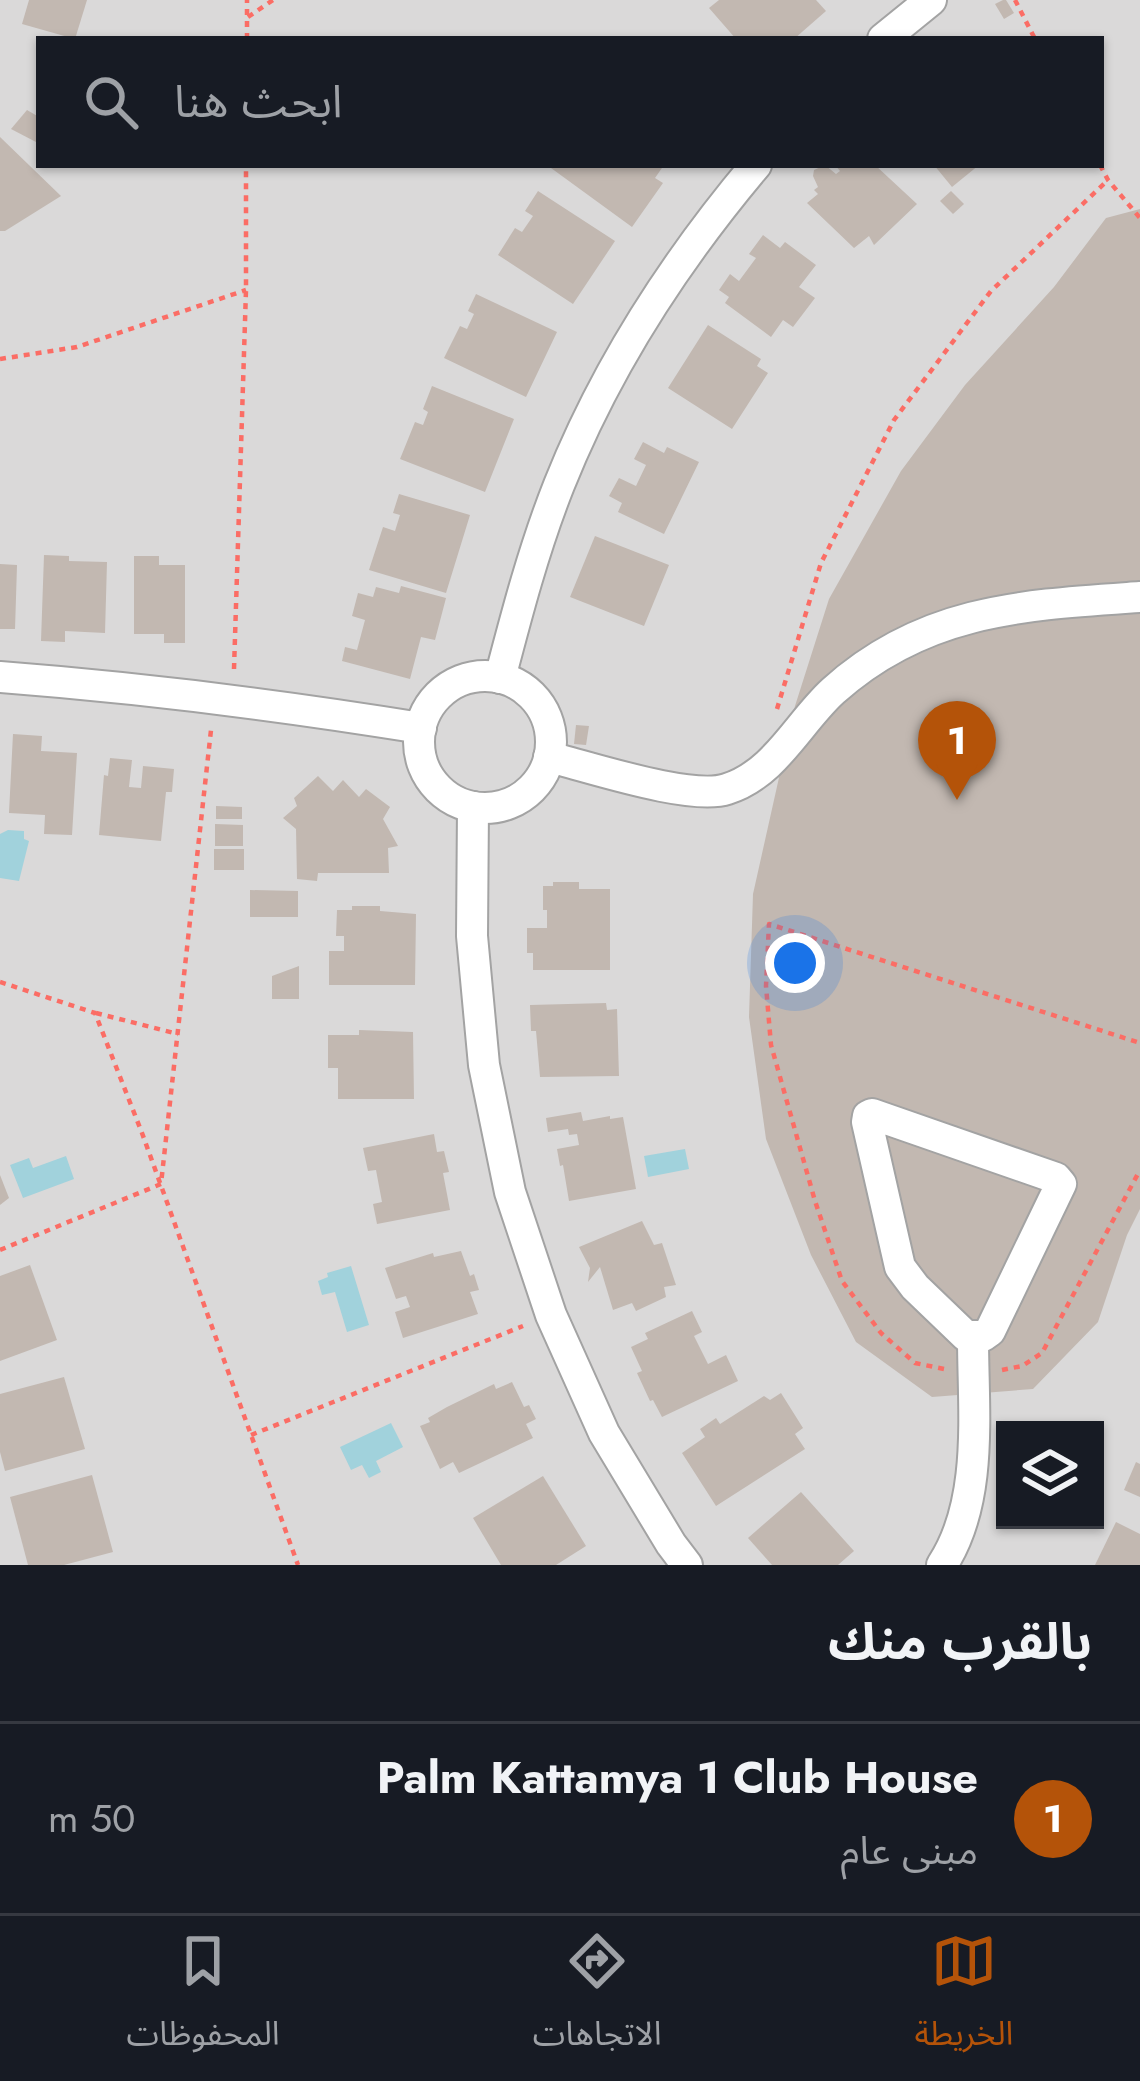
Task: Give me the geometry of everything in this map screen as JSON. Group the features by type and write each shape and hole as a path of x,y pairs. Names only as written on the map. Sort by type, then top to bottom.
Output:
{"street":[{"path":"888,36 931,0"},
{"path":"500,678 526,579 560,483 602,391 653,302 754,168"},
{"path":"549,757 698,793 725,790 770,762 832,692 885,651 947,622 1013,609 1140,597"},
{"path":"0,677 224,698 421,728"},
{"path":"500,678 521,687 538,702 548,722 549,757 535,786 518,800 473,807 453,800 425,769 419,749 421,728 428,709 459,681 500,678"},
{"path":"473,807 472,936 484,1065 510,1192 550,1315 604,1432 686,1565"},
{"path":"876,1114 1056,1178 1060,1184 990,1330 974,1338 930,1302 901,1267 868,1116 876,1114"},
{"path":"942,1565 962,1528 970,1495 974,1338"}],"path":[{"path":"247,0 247,36"},
{"path":"247,17 273,0"},
{"path":"1015,0 1033,36"},
{"path":"160,1184 224,698 246,290 246,168"},
{"path":"1102,168 1140,218"},
{"path":"770,762 774,717 821,563 894,420 991,291 1108,180"},
{"path":"0,359 94,342 246,290"},
{"path":"0,982 178,1034"},
{"path":"95,1013 298,1565"},
{"path":"973,1376 1022,1366 1042,1353 1140,1170"},
{"path":"0,1250 160,1184"},
{"path":"250,1436 550,1315"}],"shaded area":[{"path":"0,0 1140,0 1140,1565 0,1565"}],"water":[{"path":"24,831 29,841 19,881 0,878 0,834"},
{"path":"685,1149 689,1169 648,1177 644,1156"},
{"path":"66,1156 74,1179 23,1198 10,1165 29,1158 33,1168"},
{"path":"351,1266 369,1325 347,1332 335,1292 322,1295 318,1281"},
{"path":"391,1423 403,1447 376,1461 381,1472 369,1478 362,1465 351,1470 340,1447"}],"building":[{"path":"29,0 87,0 76,36 22,24"},
{"path":"719,0 816,0 826,11 797,36 733,36 709,8"},
{"path":"1003,0 1014,13 1004,19 995,4"},
{"path":"27,110 36,115 36,142 11,129"},
{"path":"0,137 61,196 5,231 0,231"},
{"path":"551,168 662,168 655,178 663,183 632,227"},
{"path":"829,168 836,174 838,168 878,168 917,204 874,245 869,236 854,248 807,203 818,194 814,170"},
{"path":"936,168 975,168 952,187"},
{"path":"538,191 615,241 573,304 498,255 515,228 522,232 533,216 525,211"},
{"path":"951,191 964,204 953,214 940,201"},
{"path":"1140,209 1140,1209 1098,1322 1033,1389 932,1397 856,1342 811,1255 766,1139 749,1017 753,894 795,706 829,599 901,471 965,385 1054,287 1106,218"},
{"path":"763,235 780,248 785,242 816,265 799,287 815,298 793,327 783,320 771,337 725,303 729,297 719,290 730,274 739,281 756,258 749,254"},
{"path":"476,294 557,332 526,397 444,358 460,326 467,329"},
{"path":"708,325 761,359 757,366 768,373 732,429 668,388"},
{"path":"432,386 514,419 485,492 400,459 415,422 423,425"},
{"path":"643,442 699,462 664,534 618,512 622,503 609,496 619,478 636,486 646,465 634,459"},
{"path":"399,494 470,515 446,593 369,570 383,527 395,531 400,515 393,513"},
{"path":"595,536 669,565 644,626 570,597"},
{"path":"44,555 107,562 105,633 65,631 65,642 41,641"},
{"path":"134,556 159,556 159,565 185,565 185,643 164,643 164,634 134,634"},
{"path":"0,564 17,565 15,629 0,629"},
{"path":"401,586 446,598 435,640 421,637 410,679 342,661 345,647 357,650 365,620 352,616 358,593 373,597 376,587 399,593"},
{"path":"576,725 589,726 586,745 574,744"},
{"path":"13,734 42,736 41,751 77,753 72,835 44,834 45,815 9,813"},
{"path":"110,758 132,760 129,787 141,788 143,766 174,769 172,792 166,792 161,841 99,835"},
{"path":"318,776 333,791 343,780 359,797 366,789 390,807 383,819 398,846 388,848 389,873 318,873 317,881 297,879 296,829 283,818 297,806 294,798"},
{"path":"216,806 242,807 242,819 216,819"},
{"path":"215,824 243,825 243,846 215,846"},
{"path":"214,849 244,849 244,870 214,870"},
{"path":"553,882 579,882 579,889 610,889 610,970 533,970 527,928 547,928 543,886 553,886"},
{"path":"250,890 298,891 298,917 250,917"},
{"path":"352,906 416,914 415,985 329,985 329,951 344,951 344,936 336,936 337,910 352,910"},
{"path":"299,966 299,999 272,999 272,976"},
{"path":"606,1003 607,1010 617,1009 619,1076 540,1077 530,1005"},
{"path":"359,1030 413,1032 414,1099 338,1099 338,1068 328,1068 328,1035 359,1035"},
{"path":"581,1112 583,1121 623,1117 636,1189 569,1201 557,1149 579,1145 577,1134 569,1135 568,1129 548,1132 546,1118"},
{"path":"434,1134 437,1152 444,1151 449,1172 443,1173 450,1210 377,1224 373,1204 382,1202 376,1170 368,1171 363,1148"},
{"path":"0,1175 9,1198 0,1205"},
{"path":"642,1221 654,1245 662,1243 676,1285 664,1287 666,1297 636,1311 632,1303 613,1310 600,1267 588,1282 590,1268 579,1247"},
{"path":"461,1251 479,1290 470,1292 478,1314 403,1338 395,1312 410,1307 406,1296 396,1299 385,1268 433,1253 434,1257"},
{"path":"30,1265 57,1340 0,1361 0,1276"},
{"path":"692,1311 702,1332 694,1336 708,1364 726,1355 738,1381 662,1417 637,1373 642,1371 631,1347 648,1339 645,1333"},
{"path":"64,1377 85,1449 5,1471 0,1452 0,1394"},
{"path":"512,1382 536,1419 526,1424 533,1438 459,1473 453,1462 440,1469 420,1426 494,1384 496,1389"},
{"path":"781,1393 803,1428 795,1434 805,1449 716,1506 682,1453 705,1437 700,1429 716,1418 720,1424 764,1396 770,1400"},
{"path":"1136,1462 1140,1464 1140,1497 1124,1490"},
{"path":"92,1475 113,1552 64,1565 28,1565 10,1497"},
{"path":"543,1476 586,1546 556,1565 501,1565 473,1518"},
{"path":"801,1492 854,1551 838,1565 772,1565 748,1538"},
{"path":"1116,1522 1140,1534 1140,1565 1095,1565"}],"place":[{"name":"Palm Kattamya 1 Club House","path":"957,800"}]}
